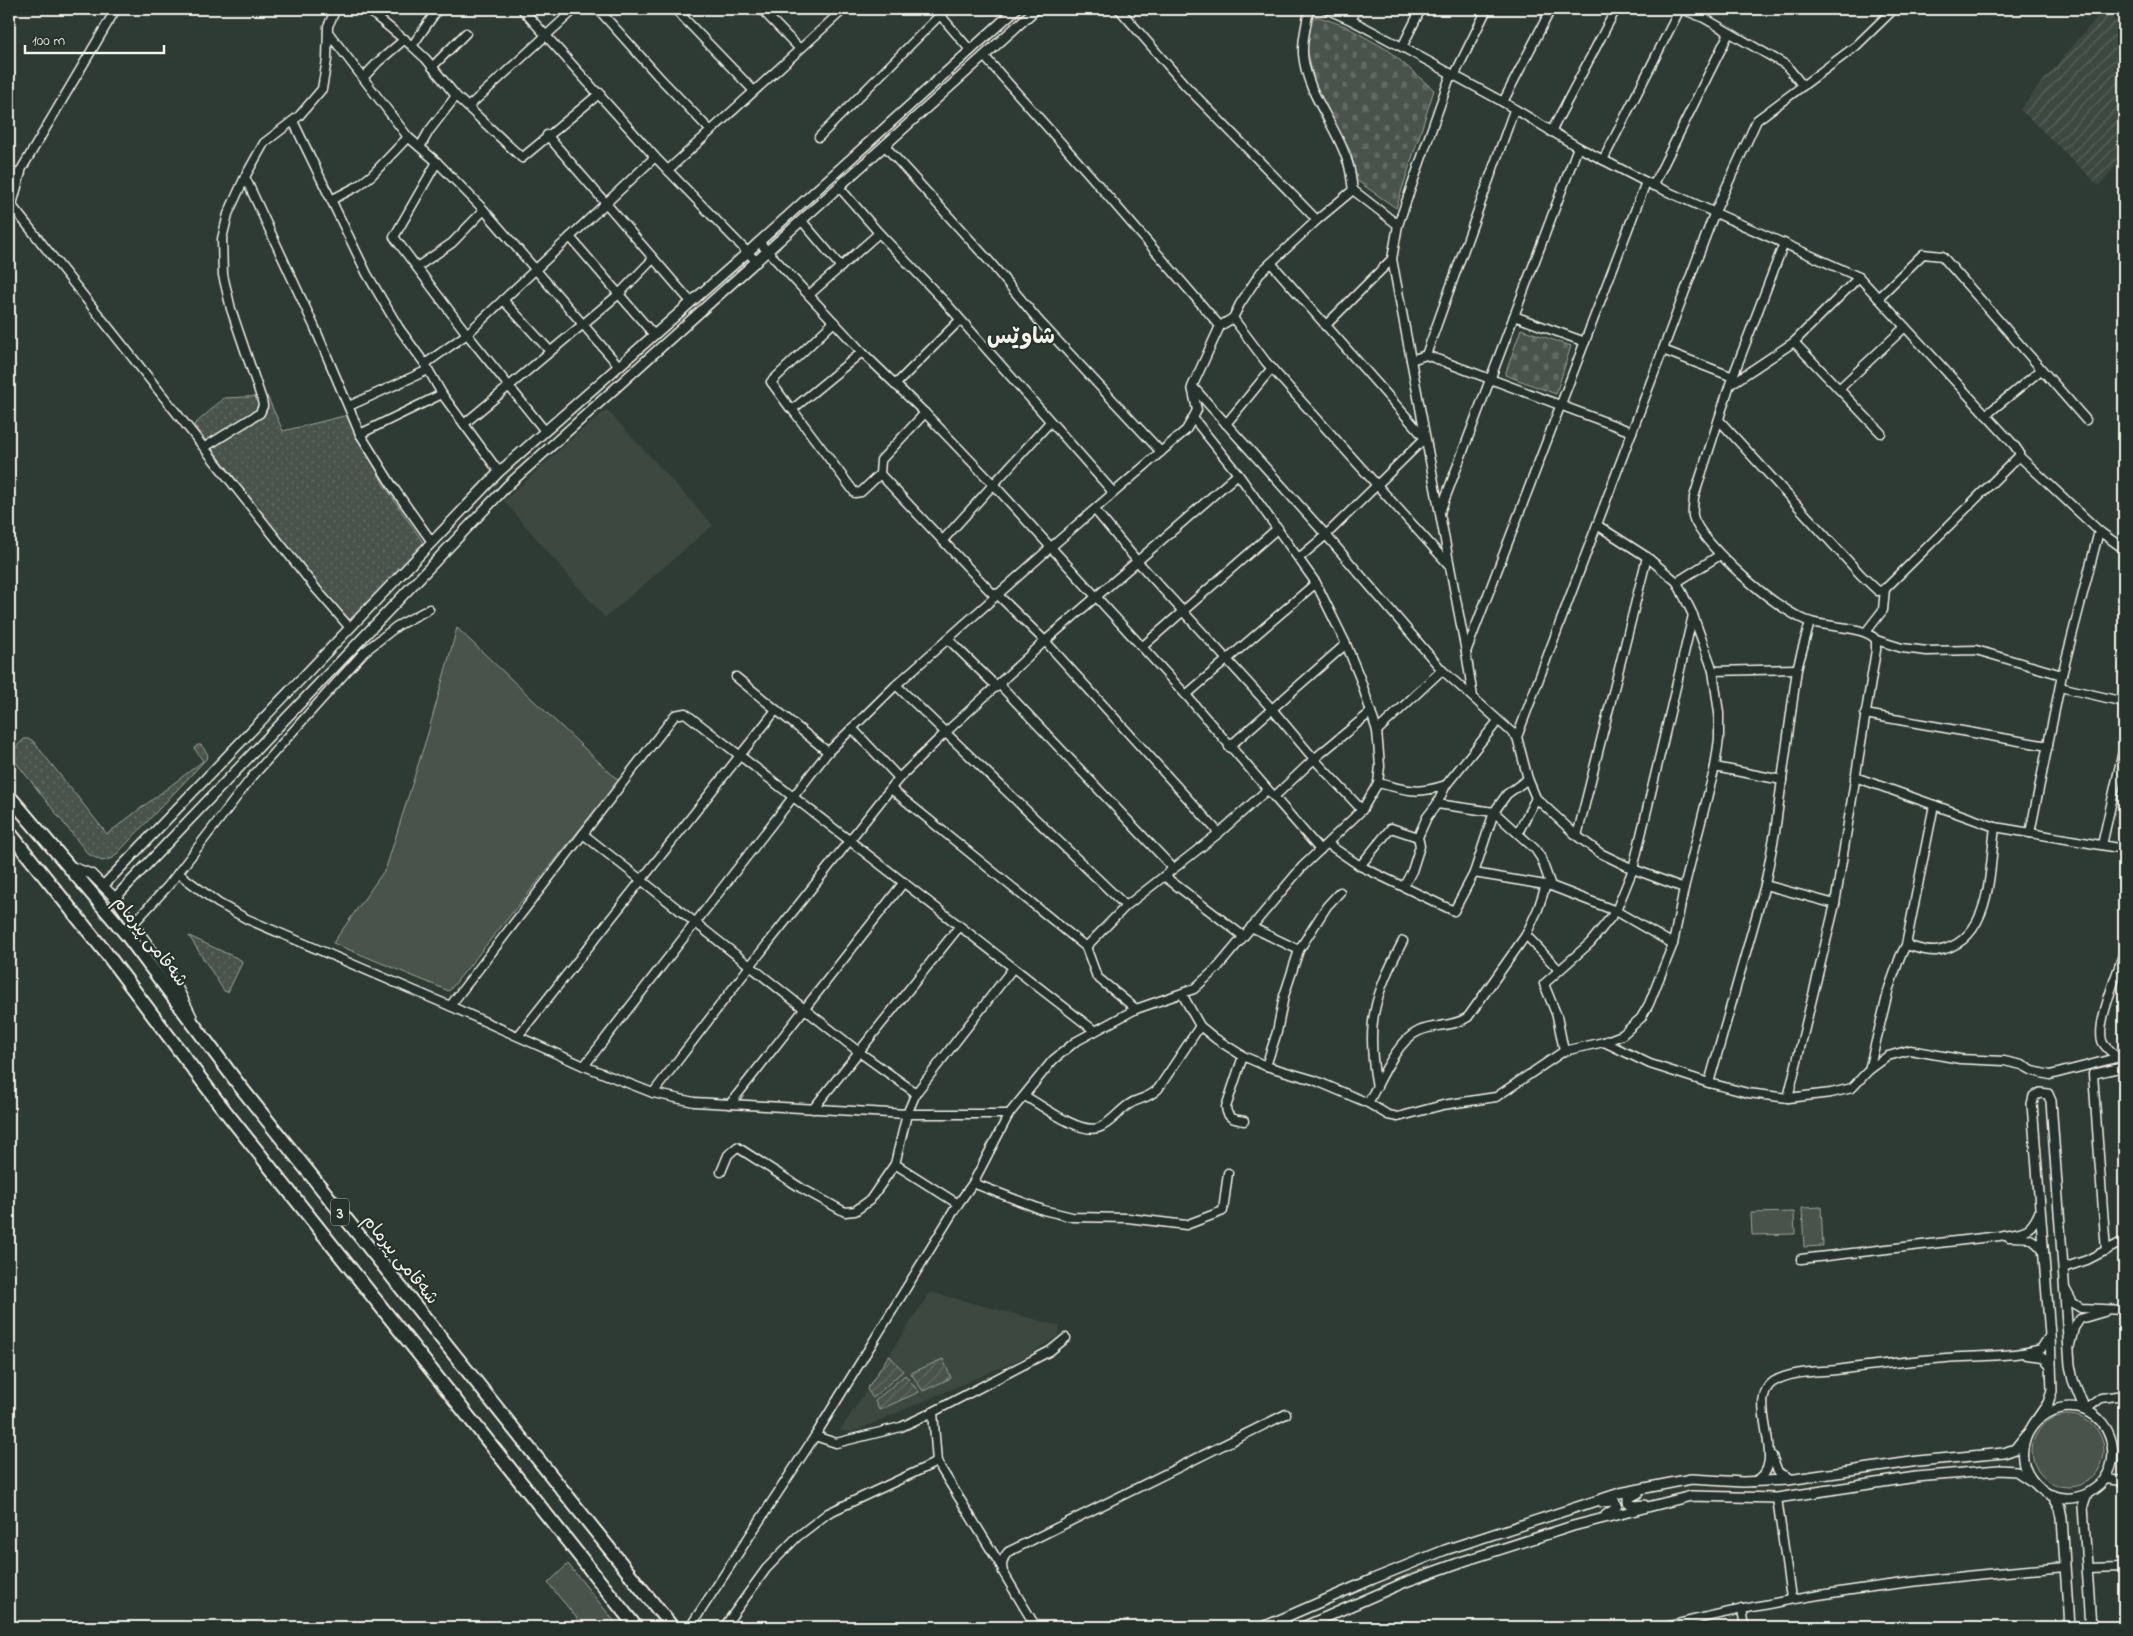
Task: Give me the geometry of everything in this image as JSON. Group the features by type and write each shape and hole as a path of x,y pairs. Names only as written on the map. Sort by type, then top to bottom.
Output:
{"highway":[{"name":"شەقامی پیرمام","path":"9,796 126,934 251,1100 672,1627"},
{"name":"3","path":"9,832 106,953 230,1117 636,1627"}],"street":[{"path":"9,185 21,170 116,9"},
{"path":"205,447 260,413 263,406 231,309 223,275 222,239 228,214 245,177 264,143 300,116 322,89 327,60 328,26 336,9"},
{"path":"367,9 405,39 456,96 522,158 547,135 600,94"},
{"path":"412,46 438,9"},
{"path":"522,9 655,157 757,262"},
{"path":"468,107 575,9"},
{"path":"598,9 710,130"},
{"path":"675,9 754,91"},
{"path":"761,9 799,48"},
{"path":"668,170 799,48 844,9"},
{"path":"104,885 499,472 760,242 1016,9"},
{"path":"115,898 467,526 529,465 757,262 1036,9"},
{"path":"1119,9 1185,85 1317,220"},
{"path":"1309,9 1303,52 1307,78 1348,161 1353,190 1398,225"},
{"path":"1326,9 1351,20 1504,102 1551,132 1649,184 1859,277 2014,445 2019,452 2019,456 2100,531 2124,549"},
{"path":"1351,20 1357,9"},
{"path":"1402,47 1421,9"},
{"path":"1473,697 1392,259 1398,225 1453,75 1487,9"},
{"path":"1504,102 1551,9"},
{"path":"1551,132 1616,9"},
{"path":"1603,160 1681,9 1704,18 1786,65 1803,86"},
{"path":"1517,737 1714,214 1757,120 1856,46 1894,9"},
{"path":"819,137 937,12 970,50"},
{"path":"328,32 408,137 437,162 484,210 619,366"},
{"path":"432,67 466,33"},
{"path":"1466,652 1585,342 1649,184 1729,33"},
{"path":"363,78 378,62 405,39"},
{"path":"984,56 1220,326"},
{"path":"420,147 429,130 456,96"},
{"path":"1426,355 1514,110"},
{"path":"293,121 367,274 399,328 427,367 442,394 499,472"},
{"path":"547,135 691,302"},
{"path":"331,200 358,186 372,175 408,137"},
{"path":"885,146 990,262 1039,321 1161,452"},
{"path":"1440,512 1578,147"},
{"path":"349,406 427,367 467,334 655,157"},
{"path":"437,162 394,237 467,334 545,431"},
{"path":"21,170 10,206 205,447 317,590 350,628"},
{"path":"245,177 277,244 360,434 392,487 432,542"},
{"path":"840,187 879,233 960,320 1113,492"},
{"path":"584,1066 795,797 828,752 896,685 1113,492 1186,430 1197,410 1192,387 1220,326 1233,318 1261,272 1317,220 1353,190"},
{"path":"417,267 452,243 484,210"},
{"path":"802,221 841,267"},
{"path":"809,295 879,233"},
{"path":"570,237 654,335"},
{"path":"760,242 862,352 925,413 993,484 1186,695 1320,850"},
{"path":"1784,243 1732,380 1694,496 1694,516 1702,532 1720,555 1771,600 1810,622 1866,632 1876,640 1902,648 1928,651 1976,650 2062,675"},
{"path":"1878,298 1923,254 1942,256 2040,370 2086,420"},
{"path":"464,424 619,294 653,259"},
{"path":"1325,326 1392,259"},
{"path":"1270,263 1425,438"},
{"path":"1732,380 1794,342 1859,277"},
{"path":"503,300 550,351"},
{"path":"1514,316 1585,342"},
{"path":"1233,318 1272,368 1450,566"},
{"path":"895,385 960,320"},
{"path":"834,322 771,382 855,492 860,492 880,474"},
{"path":"1840,389 1905,327"},
{"path":"1794,342 1881,432"},
{"path":"1663,350 1732,380"},
{"path":"792,409 862,352"},
{"path":"1411,360 1426,355 1632,432"},
{"path":"1226,424 1272,368"},
{"path":"1986,415 2040,370"},
{"path":"1192,387 1326,534 1442,670 1517,737 1528,779 1536,798 1577,836 1600,853 1633,869 1684,888"},
{"path":"360,434 442,394"},
{"path":"925,413 880,460 880,474 991,592 998,595 1045,641 1219,833"},
{"path":"690,1627 815,1436 958,1204 973,1183 1009,1114 1053,1060 1075,1042 1136,1009 1182,994 1194,988 1218,967 1302,867 1362,810 1378,783 1380,766 1378,731 1346,644 1316,583 1238,474 1193,418"},
{"path":"1718,420 1872,587 1878,591 1885,588 2019,456"},
{"path":"942,540 1050,422"},
{"path":"1299,558 1425,438"},
{"path":"653,1093 750,966 899,778 1045,641 1238,474"},
{"path":"1095,510 1138,562 1183,609 1314,759 1362,810"},
{"path":"456,516 467,526"},
{"path":"1182,994 1200,1026 1216,1039 1243,1056 1266,1066 1314,1080 1368,1103 1382,1113 1398,1117 1443,1105 1496,1097 1564,1050 1604,1042 1622,1035 1641,1018 1649,1004 1673,944 1684,888 1715,767 1719,739 1719,713 1713,671 1693,616 1677,582 1647,557 1597,525"},
{"path":"1142,647 1183,609 1278,528"},
{"path":"2030,833 2062,675 2100,531"},
{"path":"1677,582 1720,555"},
{"path":"1577,836 1647,557"},
{"path":"1186,695 1316,583"},
{"path":"1866,632 1883,610 1885,588"},
{"path":"134,923 178,873 252,776 364,652 397,626 429,609"},
{"path":"1564,1050 1557,1016 1544,984 1590,943 1616,911 1633,869 1693,616"},
{"path":"1709,1084 1765,885 1797,669 1810,622"},
{"path":"948,639 998,686 1173,868"},
{"path":"1788,1098 1835,904 1876,650 1876,640"},
{"path":"1230,747 1346,644"},
{"path":"1713,671 1797,669"},
{"path":"1378,731 1442,670"},
{"path":"736,677 828,752"},
{"path":"896,685 1126,906"},
{"path":"2060,687 2124,702"},
{"path":"518,1036 776,710"},
{"path":"1274,797 1314,759 1371,712"},
{"path":"450,1006 675,715 685,713 1095,1031"},
{"path":"1866,714 2048,746"},
{"path":"1404,886 1412,871 1420,846 1418,837 1427,817 1437,804 1446,785 1498,721"},
{"path":"852,728 899,778"},
{"path":"2102,845 2124,747"},
{"path":"1715,767 1782,780"},
{"path":"1855,776 1995,827 2124,849"},
{"path":"1328,844 1360,866 1454,911 1474,873 1494,812 1507,794 1528,779"},
{"path":"1378,783 1413,792 1426,792 1446,785"},
{"path":"891,789 1086,947 1097,977 1136,1009"},
{"path":"1086,947 1126,906 1219,833 1268,790"},
{"path":"1518,833 1536,798"},
{"path":"1368,1103 1402,1044 1418,1031 1437,1025 1453,1024 1468,1017 1526,935 1548,886 1541,858 1518,833 1494,812 1437,804"},
{"path":"1869,1070 1889,988 1906,946 1934,805"},
{"path":"1906,946 1937,951 1964,940 1975,927 1982,912 1995,827"},
{"path":"1360,866 1391,828 1418,837"},
{"path":"583,834 859,1052 916,1093"},
{"path":"67,865 91,874 115,898 175,983 188,1006 195,1027"},
{"path":"178,873 218,903 247,919 584,1066 653,1093 694,1102 907,1114 1009,1114"},
{"path":"1474,873 1548,886 1616,911 1673,944"},
{"path":"1164,876 1243,936"},
{"path":"730,1104 904,882"},
{"path":"1765,885 1835,904"},
{"path":"1266,1066 1277,1032 1284,996 1299,950 1326,906 1340,892"},
{"path":"812,1108 959,927"},
{"path":"1251,927 1299,950"},
{"path":"1526,935 1559,970"},
{"path":"1377,1087 1372,1058 1373,1014 1377,996 1403,941"},
{"path":"2120,1056 2102,1042 2101,1034 2106,1006 2124,951"},
{"path":"721,1172 728,1155 737,1147 801,1188 845,1212 855,1211 870,1200 895,1164 907,1114 916,1093 1013,968"},
{"path":"1025,1096 1077,1126 1090,1129 1098,1128 1131,1103 1149,1097 1158,1089 1200,1026"},
{"path":"1604,1042 1650,1064 1709,1084 1748,1093 1788,1098 1831,1093 1852,1088 1869,1070 1888,1056 1910,1050 1960,1059 2004,1060 2050,1075 2120,1056"},
{"path":"1243,1056 1226,1107 1227,1115 1230,1118 1244,1121"},
{"path":"2106,1251 2093,1074 2124,1067"},
{"path":"2032,1482 2026,1471 2023,1447 2032,1424 2051,1396 2050,1335 2032,1104 2034,1096 2040,1093 2048,1094 2052,1101 2069,1349 2073,1380 2085,1410"},
{"path":"895,1164 958,1204"},
{"path":"973,1183 1043,1210 1072,1217 1128,1218 1186,1225 1223,1211 1228,1173"},
{"path":"1801,1259 1999,1236 2029,1229 2036,1221 2041,1206"},
{"path":"1999,1236 2029,1237 2034,1240 2044,1253"},
{"path":"2063,1268 2106,1251 2124,1241"},
{"path":"2064,1286 2077,1306 2111,1311"},
{"path":"2069,1349 2074,1328 2080,1319 2111,1311 2124,1310"},
{"path":"1753,1482 1761,1477 1768,1467 1763,1398 1770,1384 1786,1376 1909,1361 2014,1354 2041,1349 2050,1335"},
{"path":"815,1436 836,1443 901,1427 934,1412 1050,1351 1066,1338"},
{"path":"2014,1354 2042,1357 2051,1366"},
{"path":"2085,1410 2101,1398 2124,1395"},
{"path":"2032,1424 2053,1410 2066,1408 2085,1410 2100,1421 2108,1431 2112,1443 2112,1462 2105,1479 2087,1494 2075,1498 2052,1496"},
{"path":"934,1412 937,1462 1001,1566"},
{"path":"1036,1627 1002,1572 1003,1557 1008,1552 1286,1414"},
{"path":"1767,1434 1775,1469 1783,1476 1793,1479"},
{"path":"1263,1627 1373,1578 1445,1550 1620,1493 1691,1479 1753,1482 1793,1479 1918,1461 2004,1453 2015,1450 2026,1436"},
{"path":"724,1627 766,1569 797,1537 828,1513 937,1462"},
{"path":"1303,1627 1408,1581 1455,1564 1542,1535 1691,1496 1777,1498 1916,1477 1999,1470 2016,1471 2052,1496 2060,1508 2069,1627"},
{"path":"2105,1479 2124,1481"},
{"path":"1662,1484 1630,1496 1628,1502 1634,1506 1667,1503"},
{"path":"2087,1494 2083,1517 2091,1627"},
{"path":"1777,1498 1791,1598"},
{"path":"1592,1503 1614,1502 1616,1505 1616,1509 1594,1521"},
{"path":"1664,1627 1791,1598 1900,1583 2065,1567"},
{"path":"2087,1568 2124,1567"},
{"path":"1742,1609 1745,1627"}],"shaded area":[{"path":"2103,10 2124,28 2124,156 2099,186 2020,109"},
{"path":"607,410 713,525 605,618 504,501 578,433"},
{"path":"930,1292 1060,1326 1058,1336 1029,1355 853,1432 840,1431"}],"green space":[{"path":"1311,14 1345,26 1388,50 1434,90 1396,208 1356,180 1351,152 1317,94 1306,43"},
{"path":"1521,329 1571,346 1556,394 1505,375"},
{"path":"267,396 283,431 348,415 384,485 427,548 350,628 194,425 224,398"},
{"path":"457,628 619,781 449,991 333,943 386,868 428,733"},
{"path":"24,739 33,741 107,834 203,761 194,748 201,745 208,757 113,858 102,861 88,854 11,756 12,751"},
{"path":"189,936 241,960 242,963 228,992 224,991"},
{"path":"1821,1207 1823,1246 1804,1247 1802,1208"},
{"path":"1794,1212 1795,1234 1752,1235 1751,1213"},
{"path":"889,1355 903,1371 873,1398 867,1389"},
{"path":"943,1359 951,1378 923,1391 911,1373"},
{"path":"905,1375 919,1392 879,1410 875,1401"},
{"path":"2068,1415 2082,1418 2094,1425 2101,1437 2104,1451 2101,1465 2094,1477 2082,1484 2068,1487 2054,1484 2042,1477 2035,1465 2032,1451 2035,1437 2042,1425 2054,1418"},
{"path":"568,1564 619,1627 584,1627 548,1583"}],"district":[{"name":"شاوێس","path":"1021,335"}]}
